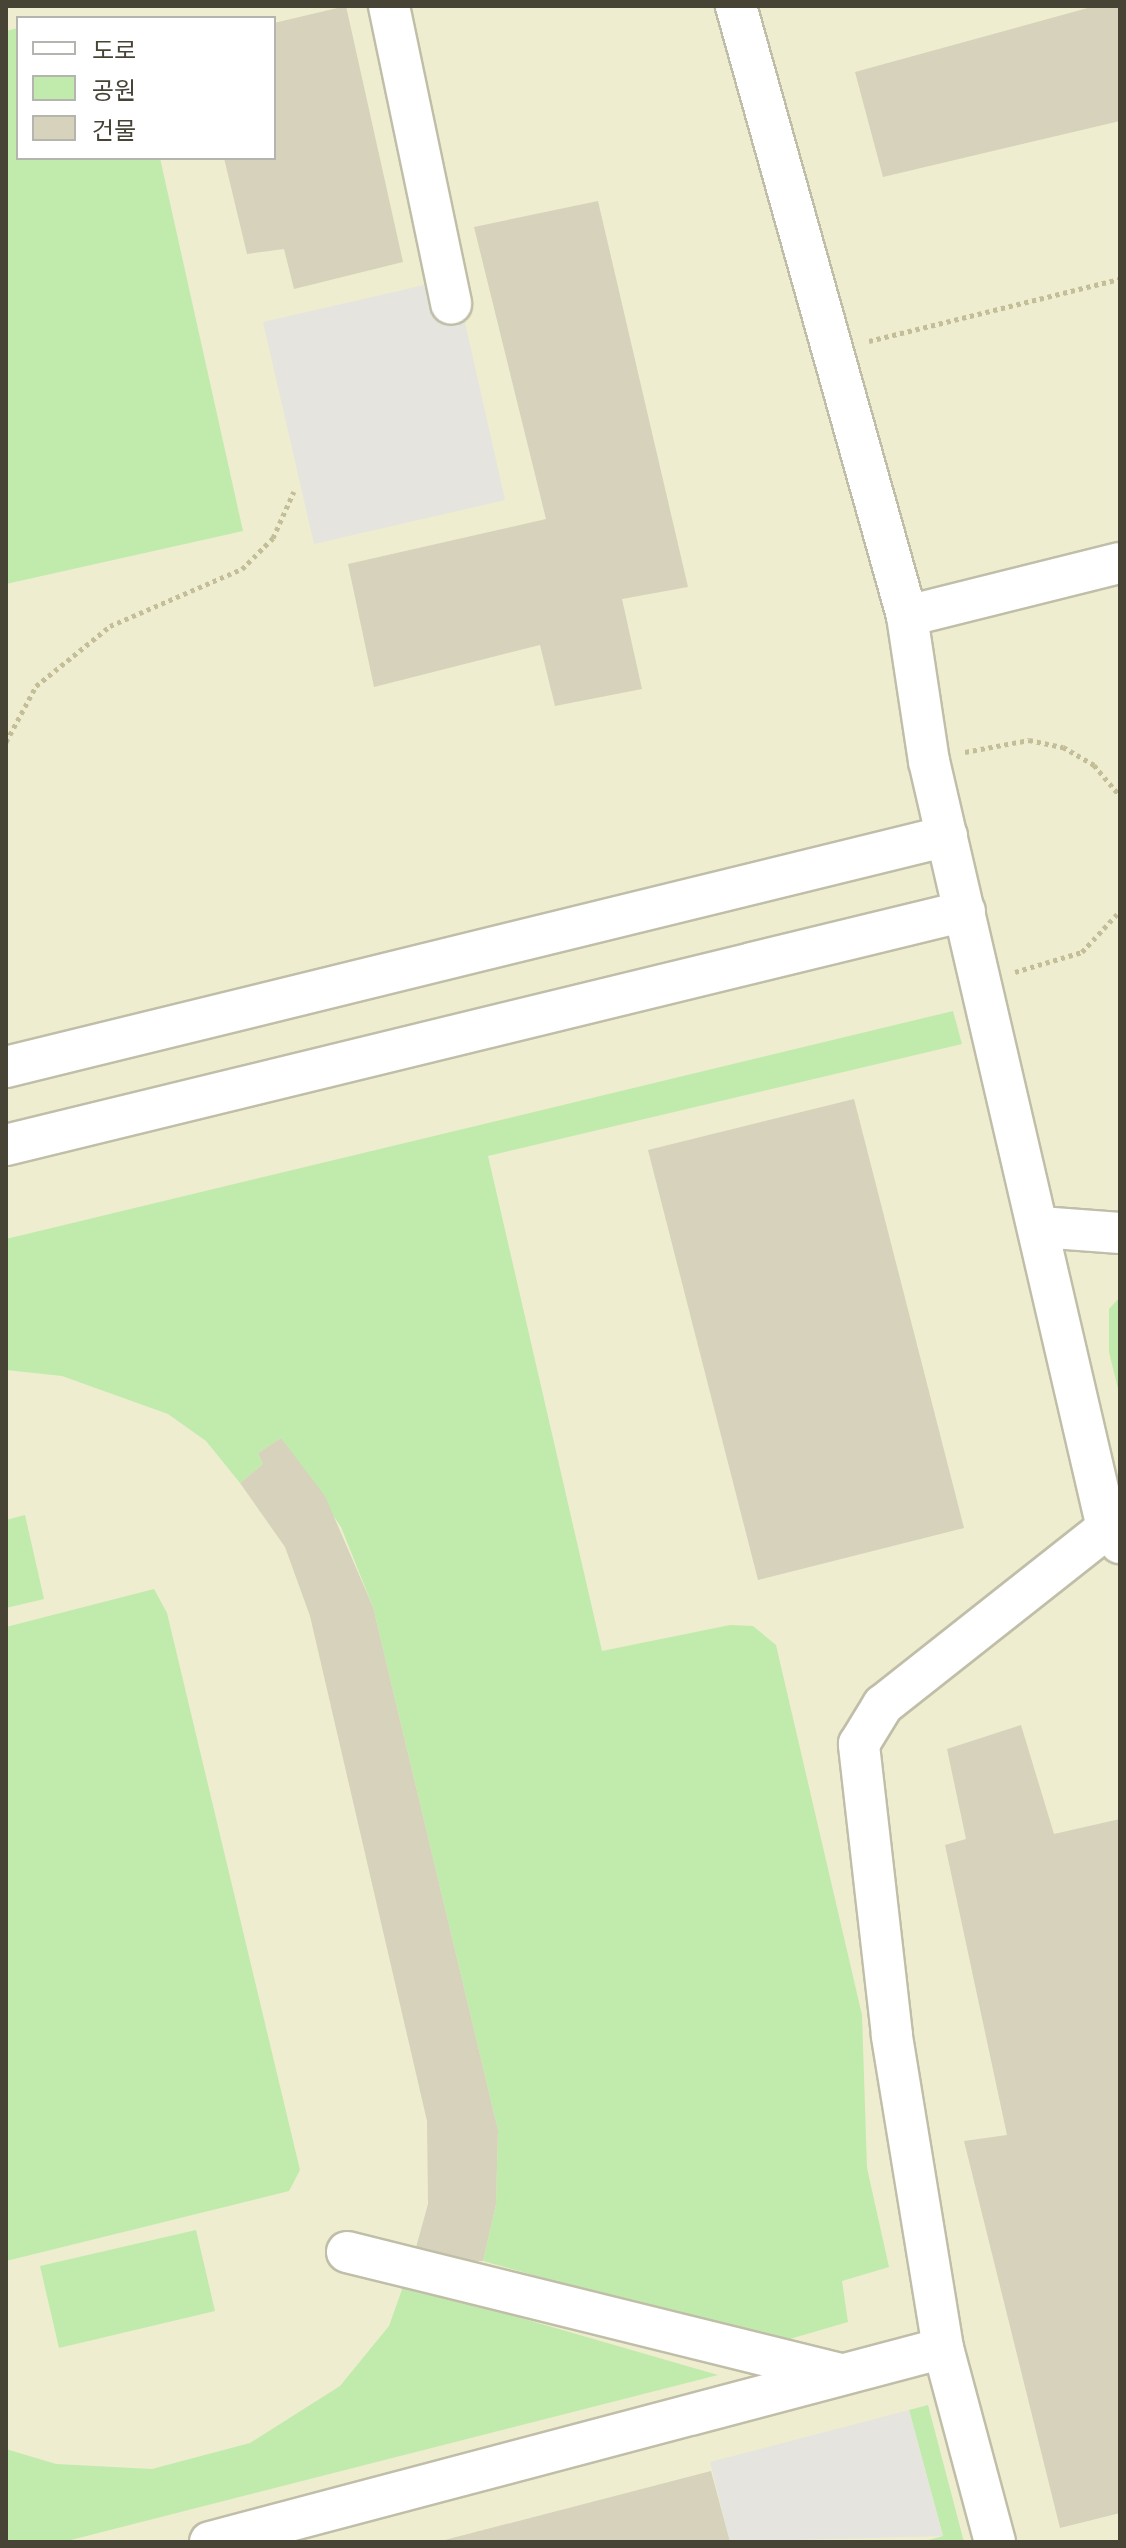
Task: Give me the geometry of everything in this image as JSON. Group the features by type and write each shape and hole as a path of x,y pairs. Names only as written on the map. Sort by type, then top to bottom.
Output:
{"lane":[{"path":"389,6 451,304"},
{"path":"736,6 907,616 929,761 1114,1536 883,1705 859,1744 890,2019 943,2348 995,2542"},
{"path":"907,616 1120,563"},
{"path":"6,1067 947,836"},
{"path":"6,1145 965,911"},
{"path":"1040,1227 1120,1233"},
{"path":"347,2252 845,2376"},
{"path":"210,2542 943,2348"}],"path":[{"path":"833,351 1120,279"},
{"path":"6,742 36,686 110,626 242,569 273,538 294,491"},
{"path":"929,761 1029,740 1094,765 1120,796"},
{"path":"980,979 1082,952 1120,911"}],"shaded area":[{"path":"6,6 1120,6 1120,2542 6,2542"},
{"path":"455,278 505,500 314,544 263,322"},
{"path":"909,2410 943,2536 730,2542 710,2462"}],"green space":[{"path":"16,28 16,160 160,160 243,531 6,584 6,31"},
{"path":"953,1011 962,1044 488,1156 602,1651 730,1625 753,1626 776,1645 862,2015 867,2168 889,2267 842,2281 848,2322 776,2343 483,2261 496,2204 498,2130 373,1607 341,1527 281,1438 258,1453 263,1464 240,1483 206,1441 168,1414 62,1376 6,1370 6,1239"},
{"path":"1120,1297 1120,1397 1109,1352 1109,1309"},
{"path":"25,1515 44,1599 6,1608 6,1520"},
{"path":"154,1589 167,1613 300,2170 289,2191 6,2261 6,1627"},
{"path":"196,2230 215,2311 59,2348 40,2266"},
{"path":"404,2284 718,2375 63,2542 6,2542 6,2449 56,2464 152,2469 250,2443 340,2386 389,2326"},
{"path":"928,2405 964,2542 922,2542 943,2536 909,2410"}],"building":[{"path":"346,6 403,262 294,289 284,249 247,254 224,160 276,160 276,23"},
{"path":"1095,6 1120,6 1120,121 883,177 855,72"},
{"path":"598,201 688,587 622,599 642,689 555,706 540,645 374,687 348,564 546,519 474,227"},
{"path":"854,1099 964,1528 758,1580 648,1150"},
{"path":"281,1438 325,1496 373,1607 498,2130 496,2204 483,2261 412,2262 428,2204 427,2121 310,1616 285,1547 240,1483 263,1464 258,1453"},
{"path":"1021,1725 1054,1834 1120,1819 1120,2513 1060,2528 964,2141 1007,2135 945,1845 966,1839 947,1749"},
{"path":"711,2471 730,2542 441,2542 441,2541"}]}
